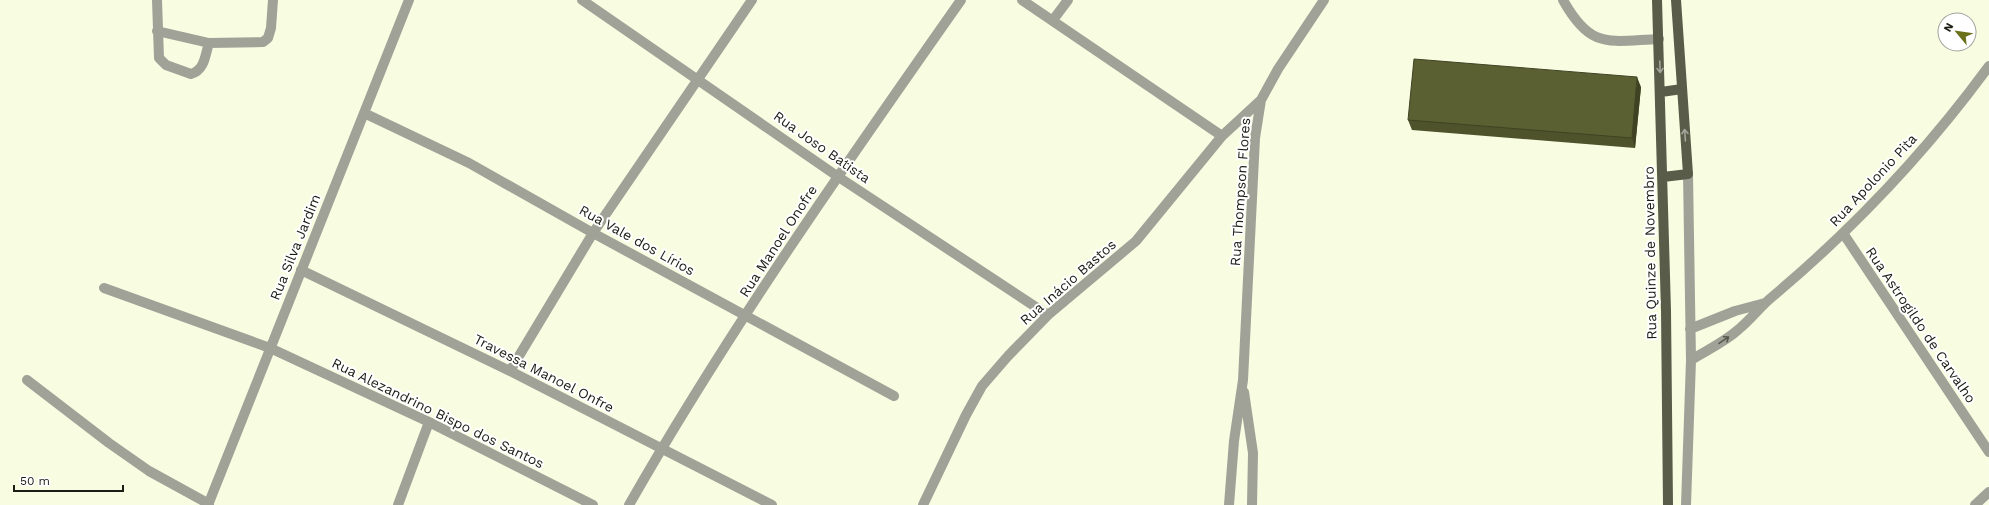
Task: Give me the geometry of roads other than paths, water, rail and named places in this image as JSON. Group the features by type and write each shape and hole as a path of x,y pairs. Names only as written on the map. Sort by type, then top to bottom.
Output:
{"main road":[{"name":"Rua Quinze de Novembro","path":"1657,0 1663,177 1668,505"},
{"path":"1663,177 1688,174 1676,0"},
{"path":"1661,92 1682,89"}],"street":[{"path":"156,0 159,58 166,65 192,74 198,72 202,67 209,43"},
{"path":"157,31 209,43 263,42 268,38 272,28 273,0"},
{"name":"Rua Silva Jardim","path":"209,504 409,0"},
{"name":"Rua Joso Batista","path":"582,0 698,78 837,176 1048,315"},
{"path":"510,370 593,233 752,0"},
{"name":"Rua Manoel Onofre","path":"629,505 662,448 837,176 961,0"},
{"path":"1022,0 1222,136"},
{"path":"1053,20 1068,0"},
{"name":"Rua Thompson Flores","path":"1229,505 1234,441 1243,380 1255,138 1261,100 1278,69 1324,0"},
{"path":"1563,0 1572,16 1582,28 1595,37 1614,41 1659,39"},
{"name":"Rua Apolonio Pita","path":"1691,360 1725,340 1740,329 1765,302 1844,233 1900,174 1964,100 1989,66"},
{"name":"Rua Inácio Bastos","path":"923,505 966,415 982,386 1008,356 1048,315 1136,241 1222,136 1261,100"},
{"name":"Rua Vale dos Lírios","path":"364,113 469,163 593,233 894,396"},
{"path":"1686,505 1691,360 1688,174"},
{"name":"Rua Astrogildo de Carvalho","path":"1844,233 1989,452"},
{"name":"Travessa Manoel Onfre","path":"302,270 510,370 772,505"},
{"name":"Rua Alezandrino Bispo dos Santos","path":"104,288 270,348 429,422 590,504"},
{"name":"Rua Apolonio Pita","path":"1690,329 1735,311 1765,302"},
{"path":"28,380 109,443 149,470 209,504"},
{"name":"Rua Thompson Flores","path":"1243,380 1253,453 1252,505"},
{"path":"398,505 429,422"},
{"path":"1975,505 1989,492"}]}
